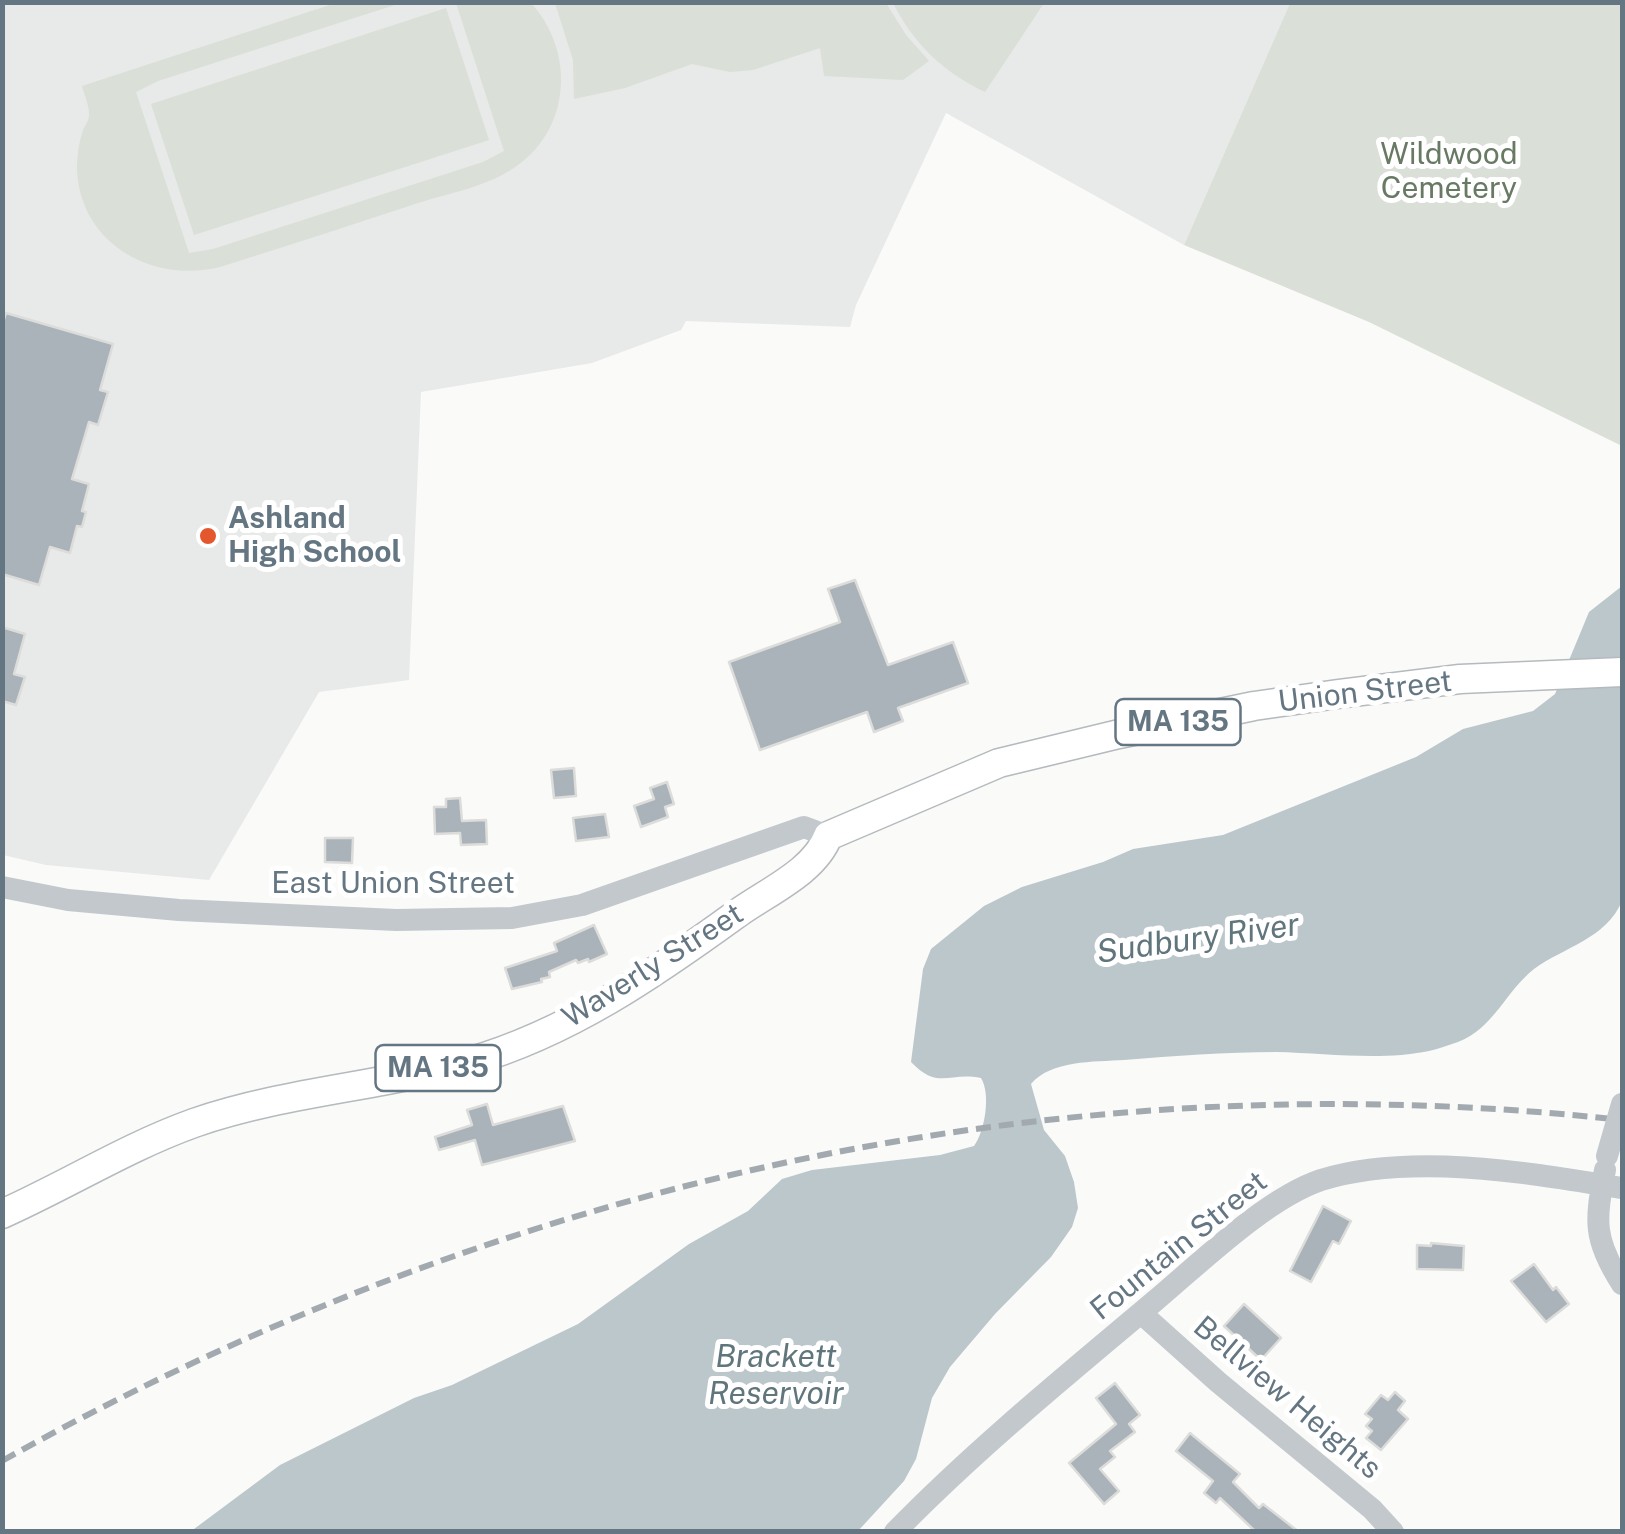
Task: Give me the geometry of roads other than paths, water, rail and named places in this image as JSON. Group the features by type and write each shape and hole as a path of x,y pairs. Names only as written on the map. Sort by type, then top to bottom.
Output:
{"main road":[{"name":"Union Street","path":"828,836 999,763 1254,706 1460,679 1622,672"},
{"name":"Waverly Street","path":"2,1214 116,1156 191,1124 266,1103 467,1062 566,1024 642,980 822,854 828,836"}],"street":[{"name":"East Union Street","path":"2,887 68,900 179,910 396,920 512,918 582,905 804,826 828,836"},
{"path":"1622,1104 1607,1156 1612,1187 1596,1224 1604,1251 1622,1284"},
{"name":"Fountain Street","path":"895,1532 947,1479 1141,1312 1281,1200 1303,1188 1370,1169 1427,1167 1612,1187"},
{"name":"Bellview Heights","path":"1141,1312 1218,1382 1372,1509 1393,1532"}],"water":[{"name":"Brackett Reservoir","path":"1622,586 1622,901 1615,914 1595,933 1534,969 1481,1028 1458,1042 1432,1050 1372,1056 1276,1052 1181,1056 1074,1064 1040,1076 1031,1084 1044,1130 1065,1156 1074,1182 1078,1208 1072,1227 1051,1257 950,1367 932,1398 916,1459 904,1481 858,1531 190,1532 280,1465 414,1398 452,1385 578,1324 689,1244 748,1211 782,1179 812,1170 940,1155 974,1146 985,1112 986,1093 981,1078 937,1078 911,1062 923,969 931,949 984,906 1022,887 1133,849 1223,835 1416,757 1463,729 1533,711 1555,694 1589,612"}],"railway":[{"path":"2,1461 191,1364 385,1282 583,1214 785,1163 991,1127 1199,1108 1410,1105 1622,1120"}],"place":[{"name":"Ashland High School","path":"208,536"}],"park label":[{"name":"Wildwood Cemetery","path":"1449,172"}],"water label":[{"name":"Sudbury River","path":"1198,939"}]}
